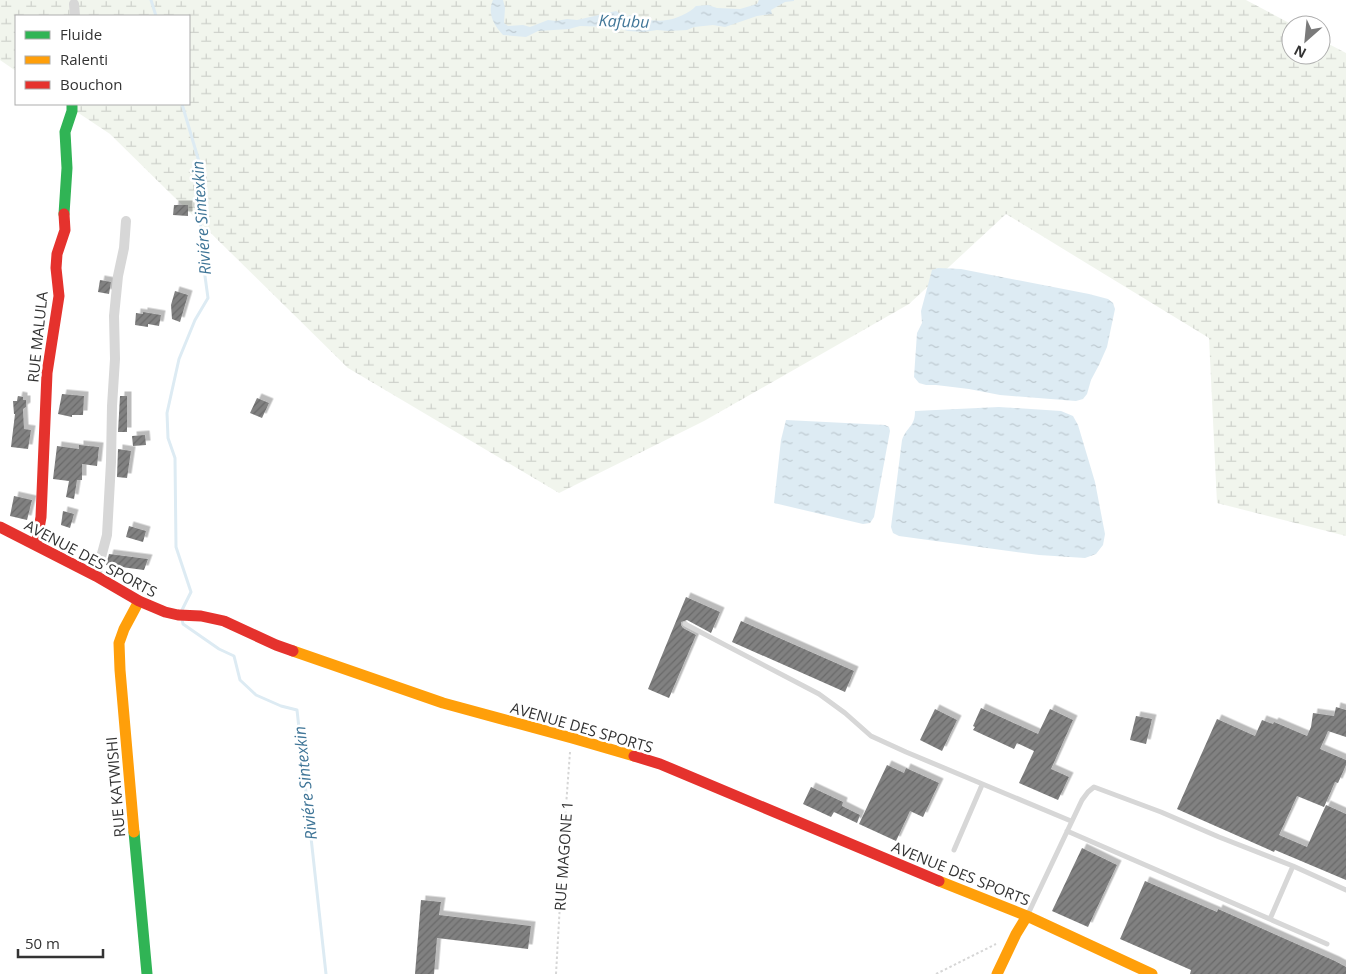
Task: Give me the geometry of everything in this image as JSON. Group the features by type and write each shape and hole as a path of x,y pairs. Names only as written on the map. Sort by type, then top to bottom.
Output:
{"street":[{"path":"74,4 74,15"},
{"name":"RUE MALULA","path":"36,545 41,516 47,374 58,296 57,254 66,230 64,222 67,168 65,132 72,111 72,105"},
{"path":"96,576 107,535 115,359 114,316 126,221"},
{"name":"AVENUE DES SPORTS","path":"0,527 96,576 139,601 165,612 224,621 276,645 443,703 660,764 1027,916 1152,974"},
{"name":"RUE KATWISHI","path":"139,601 124,628 120,643 120,670 147,974"},
{"path":"998,974 1016,934 1027,916"}],"lane":[{"path":"685,624 819,694 845,713 871,736 982,785 1071,821"},
{"path":"954,850 982,785"},
{"path":"1027,916 1071,821 1082,800 1094,786 1293,866 1346,890"},
{"path":"1067,831 1327,944"},
{"path":"1270,919 1293,866"}],"path":[{"name":"RUE MAGONE 1","path":"556,974 564,833 572,738"},
{"path":"936,974 1000,943"}],"green space":[{"path":"0,0 1246,0 1281,19 1281,65 1331,65 1331,45 1346,53 1346,536 1217,503 1209,338 1006,214 909,304 704,421 559,493 348,368 110,134 66,105 190,105 190,15 15,15 15,70 0,60"}],"water":[{"name":"Kafubu","path":"493,0 503,0 505,8 504,23 508,26 523,25 530,27 548,20 577,20 616,11 625,16 630,15 648,20 663,21 682,15 696,6 708,5 717,8 740,9 757,4 759,0 794,1 785,2 771,10 772,14 757,16 725,27 713,25 694,27 687,30 644,32 628,31 614,27 580,26 569,29 538,31 526,37 503,35 494,23 491,14"},
{"path":"938,268 961,269 1089,294 1108,299 1113,303 1115,309 1107,347 1091,380 1087,394 1083,399 1076,401 1000,395 919,383 914,377 917,333 922,323 921,311 932,270"},
{"path":"999,407 1061,411 1073,416 1078,425 1095,482 1105,534 1103,545 1096,554 1085,558 1039,555 899,536 893,533 891,527 902,440 914,420 915,411"},
{"path":"786,420 885,425 889,427 890,431 874,517 870,523 863,524 774,503 781,440"}],"building":[{"path":"174,205 188,205 188,216 173,215"},
{"path":"100,280 111,282 109,294 98,292"},
{"path":"175,291 188,295 180,322 172,319 171,305"},
{"path":"143,312 161,315 159,326 148,324 148,327 135,325 136,313 143,314"},
{"path":"62,394 84,396 83,415 72,415 72,417 58,414"},
{"path":"18,396 26,400 26,407 23,409 24,429 31,430 28,449 11,447 15,414 13,401 17,401"},
{"path":"120,396 127,396 127,432 118,432"},
{"path":"257,398 269,403 262,418 250,413"},
{"path":"145,435 146,445 133,446 132,436"},
{"path":"79,445 99,447 97,466 82,464 82,480 77,480 74,499 66,497 69,481 53,479 57,446 79,449"},
{"path":"118,449 131,451 127,478 117,477"},
{"path":"14,496 32,500 27,520 10,516"},
{"path":"63,511 74,514 70,528 61,525"},
{"path":"129,526 146,531 143,542 126,537"},
{"path":"109,554 148,559 144,570 106,565"},
{"path":"686,597 720,612 711,633 687,620 681,622 683,628 696,635 669,698 648,689"},
{"path":"741,621 854,671 845,692 732,642"},
{"path":"1336,707 1346,710 1346,737 1328,731 1320,749 1346,760 1346,765 1338,783 1335,782 1324,807 1297,796 1279,835 1307,847 1326,805 1346,814 1346,880 1275,850 1274,852 1177,809 1217,719 1255,736 1262,720 1273,724 1274,722 1307,736 1311,727 1313,713 1334,716"},
{"path":"981,708 1038,734 1050,709 1073,720 1051,769 1069,777 1058,800 1019,783 1034,751 1017,743 1014,749 973,730"},
{"path":"935,709 957,720 942,751 920,740"},
{"path":"1136,716 1152,719 1146,744 1130,740"},
{"path":"887,765 904,773 906,768 939,783 923,817 910,811 896,841 859,824"},
{"path":"811,787 843,802 842,806 860,815 857,823 834,812 831,817 803,804"},
{"path":"1082,848 1117,865 1088,927 1052,911"},
{"path":"1145,881 1217,912 1218,909 1335,961 1346,967 1346,974 1190,974 1191,970 1120,939"},
{"path":"421,900 441,902 439,915 531,926 528,949 437,938 434,974 415,974"}],"waterway":[{"name":"Riviére Sintexkin","path":"151,0 156,15"},
{"name":"Riviére Sintexkin","path":"182,105 200,165 201,247 208,298 195,320 179,359 167,413 168,438 175,458 176,547 191,592 182,610"},
{"name":"Riviére Sintexkin","path":"182,619 183,624 219,649 234,656 240,680 256,695 281,706 297,710 326,974"}],"traffic: fast":[{"path":"64,214 67,168 65,132 72,111 72,105"},
{"path":"134,832 147,974"}],"traffic: slow":[{"path":"134,832 119,643 124,629 139,601"},
{"path":"293,651 443,703 634,756"},
{"path":"939,881 1027,916 1152,974"},
{"path":"997,974 1016,934 1027,916"}],"traffic: jam":[{"path":"36,545 41,517 47,373 59,296 56,268 57,254 65,230 64,214"},
{"path":"0,527 96,576 139,601 165,612 224,621 293,651"},
{"path":"634,756 660,764 939,881"}]}
